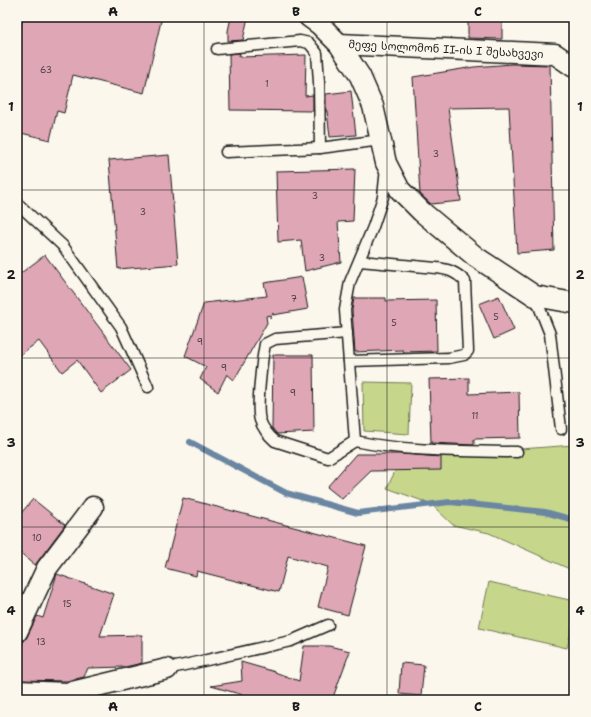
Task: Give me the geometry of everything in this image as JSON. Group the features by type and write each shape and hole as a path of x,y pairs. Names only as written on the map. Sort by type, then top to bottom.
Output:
{"street":[{"path":"309,17 320,25 339,44 360,76 373,106 386,163 400,190 422,212 476,257 535,296 574,303"},
{"name":"მეფე სოლომონ II-ის I შესახვევი","path":"339,44 555,54 574,67"},
{"path":"17,632 47,568 93,507"},
{"path":"17,691 68,693 167,669"}],"lane":[{"path":"217,49 300,41 309,43 317,53 320,148"},
{"path":"226,152 320,148 381,140"},
{"path":"355,441 345,310 350,282 373,228 383,197 386,163"},
{"path":"17,203 63,246 121,327 148,387"},
{"path":"349,361 449,358 464,355 468,350 465,281 457,273 448,269 360,261"},
{"path":"535,296 550,334 561,429"},
{"path":"347,333 275,339 265,344 263,355 260,419 267,435 275,441 328,458 355,441 375,445 433,450 517,452"},
{"path":"167,669 291,641 328,625"}],"green space":[{"path":"363,382 411,383 409,434 364,431"},
{"path":"574,445 574,571 489,533 453,525 431,504 387,488 399,463 441,455"},
{"path":"489,582 574,601 574,618 567,648 479,628"}],"building":[{"path":"23,17 162,17 144,93 73,75 64,113 57,111 50,140 17,132 17,44"},
{"path":"231,17 248,17 243,40 228,41 228,31"},
{"path":"468,17 502,17 502,39 468,38"},
{"path":"240,53 239,57 306,55 305,96 313,95 313,111 230,110 229,54"},
{"path":"512,64 550,65 554,250 517,253 509,107 448,108 461,201 431,204 420,194 413,77 474,67"},
{"path":"351,91 356,135 330,137 326,111 326,94"},
{"path":"169,155 178,264 118,269 109,160"},
{"path":"355,169 353,221 338,222 341,262 305,271 301,240 278,242 276,171"},
{"path":"45,255 131,370 101,393 77,360 62,372 39,341 17,357 17,276"},
{"path":"302,277 308,309 273,315 273,313 270,318 270,315 266,316 267,323 234,380 227,374 218,392 200,379 206,367 185,356 204,303 267,296 264,283"},
{"path":"499,296 514,330 494,339 479,304"},
{"path":"354,298 386,298 386,301 436,300 437,351 403,352 403,350 355,352 352,310"},
{"path":"273,355 313,355 314,432 277,434 272,428"},
{"path":"469,378 469,394 519,392 520,438 474,439 474,445 431,443 429,379"},
{"path":"356,454 400,454 441,457 441,470 371,471 342,499 327,487"},
{"path":"183,498 366,546 348,615 318,607 328,567 288,556 279,592 197,571 196,576 165,568"},
{"path":"33,499 65,525 35,565 17,550 17,518"},
{"path":"57,574 114,594 100,636 142,635 142,663 125,667 88,668 84,677 67,681 17,680 17,658 23,642 37,616 43,618"},
{"path":"304,646 329,646 350,651 332,700 261,700 211,686 242,681 241,662 299,681"},
{"path":"401,663 424,665 421,696 399,694"}],"waterway":[{"path":"190,442 286,493 358,513 450,502 545,512 574,520"}]}
